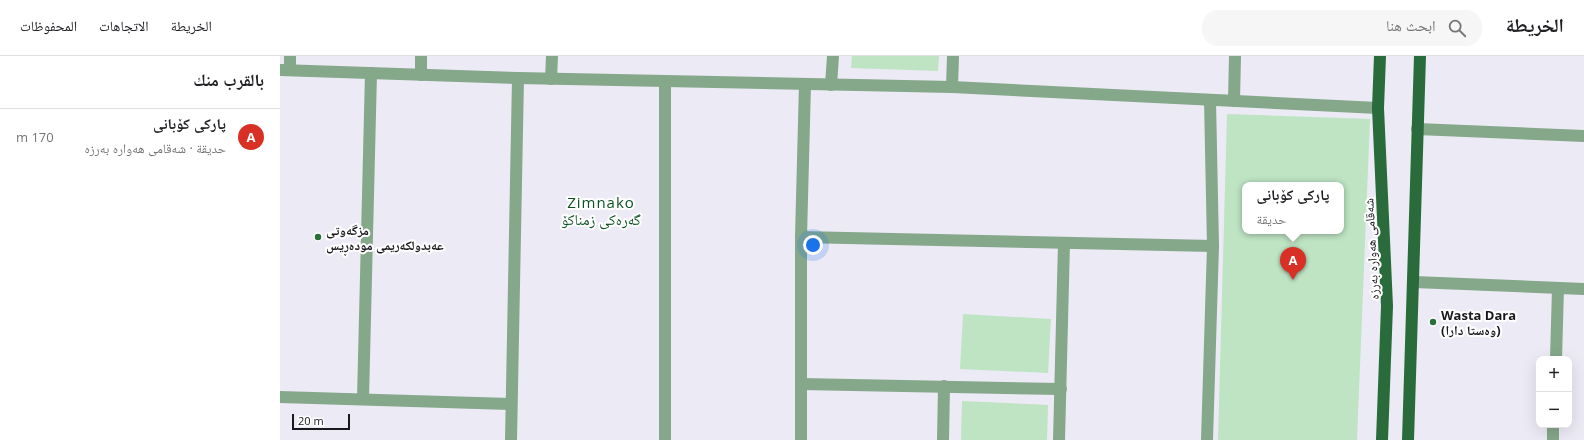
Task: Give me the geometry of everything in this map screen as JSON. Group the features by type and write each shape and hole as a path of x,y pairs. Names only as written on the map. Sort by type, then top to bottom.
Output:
{"main road":[{"name":"شەقامی هەوارە بەرزە","path":"1380,56 1378,108 1387,306 1382,440"},
{"path":"1408,440 1420,56"}],"street":[{"path":"290,56 285,70 551,79 952,87 1378,108"},
{"path":"421,56 421,75"},
{"path":"551,79 552,56"},
{"path":"831,85 833,56"},
{"path":"952,87 953,56"},
{"path":"1234,101 1235,56"},
{"path":"363,399 371,73"},
{"path":"511,440 518,78"},
{"path":"665,81 665,440"},
{"path":"801,440 802,237 805,84"},
{"path":"1207,440 1213,246 1210,100"},
{"path":"1417,128 1584,136"},
{"path":"802,237 1213,246"},
{"path":"1059,440 1064,243"},
{"path":"1414,282 1584,289"},
{"path":"1556,356 1558,288"},
{"path":"801,384 1061,389"},
{"path":"943,440 944,386"},
{"path":"280,396 511,404"},
{"path":"1553,428 1553,440"}],"green space":[{"path":"852,56 939,56 938,71 851,68"},
{"path":"1227,114 1370,119 1357,440 1218,440"},
{"path":"963,314 1051,319 1048,373 960,369"},
{"path":"962,401 1048,405 1047,440 961,440"}],"place":[{"name":"مزگەوتی عەبدولکەریمی مودەڕیس","path":"318,237"},
{"name":"پارکی کۆبانی","path":"1293,280"},
{"name":"Wasta Dara (وەستا دارا)","path":"1433,322"}],"district":[{"name":"Zimnako گەرەکی زمناکۆ","path":"601,210"}]}
